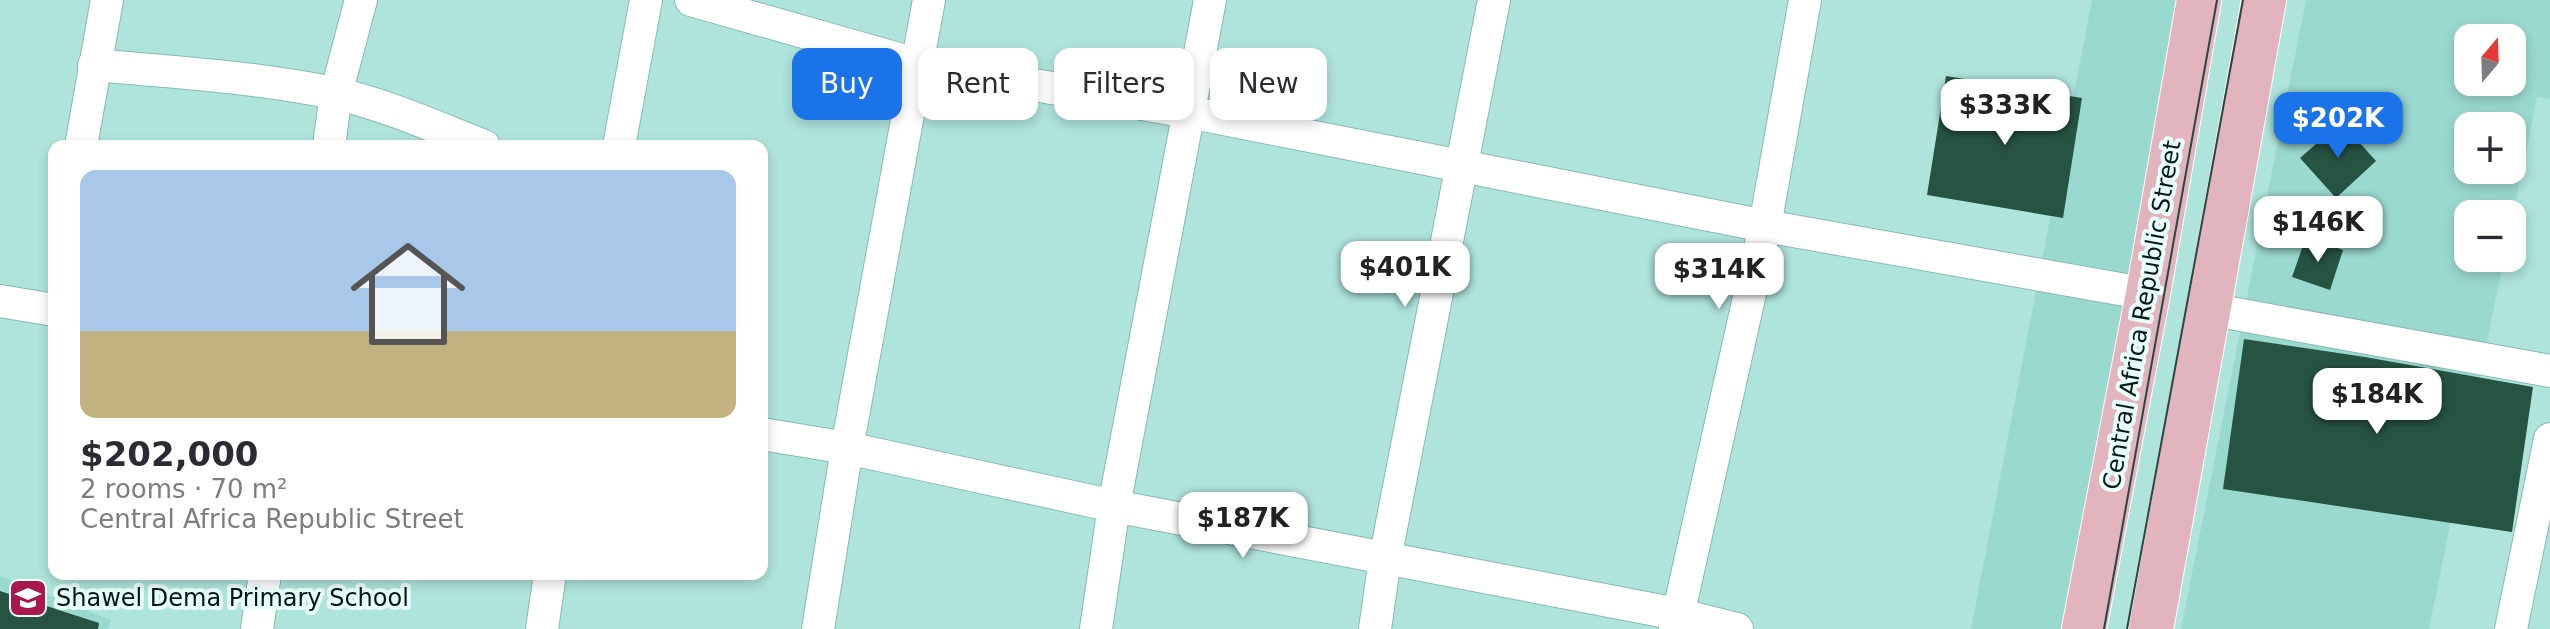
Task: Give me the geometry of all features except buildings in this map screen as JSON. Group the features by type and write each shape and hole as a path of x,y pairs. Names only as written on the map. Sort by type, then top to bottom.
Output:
{"main road":[{"name":"Central Africa Republic Street","path":"2084,629 2148,294 2199,0"},
{"path":"2151,629 2264,0"}],"street":[{"path":"82,140 107,0"},
{"path":"330,140 336,94 361,0"},
{"path":"620,140 646,0"},
{"path":"691,0 916,64 1054,88"},
{"path":"818,629 847,448 929,0"},
{"path":"1194,81 1210,0"},
{"path":"1375,629 1385,559 1494,0"},
{"path":"1676,622 1765,226 1805,0"},
{"path":"94,65 238,78 336,94 469,140"},
{"path":"1194,113 1765,226 2148,294"},
{"path":"1096,629 1114,506 1186,120"},
{"path":"0,301 48,309"},
{"path":"2208,309 2550,371"},
{"path":"768,435 847,448 1676,622 1737,629"},
{"path":"2511,629 2550,439"},
{"path":"257,629 264,580"},
{"path":"542,629 549,580"}],"shaded area":[{"path":"2092,0 2188,0 2072,629 1971,629"},
{"path":"2306,0 2550,0 2550,99 2537,97 2526,151 2526,112 2454,112 2454,184 2519,184 2516,200 2454,200 2454,272 2501,272 2429,629 2181,629"},
{"name":"Shawel Dema Primary School","path":"0,576 111,620 108,629 0,629"}],"tram line":[{"path":"2104,629 2217,0"},
{"path":"2127,629 2243,0"}],"place":[{"name":"Shawel Dema Primary School","path":"28,598"}]}
